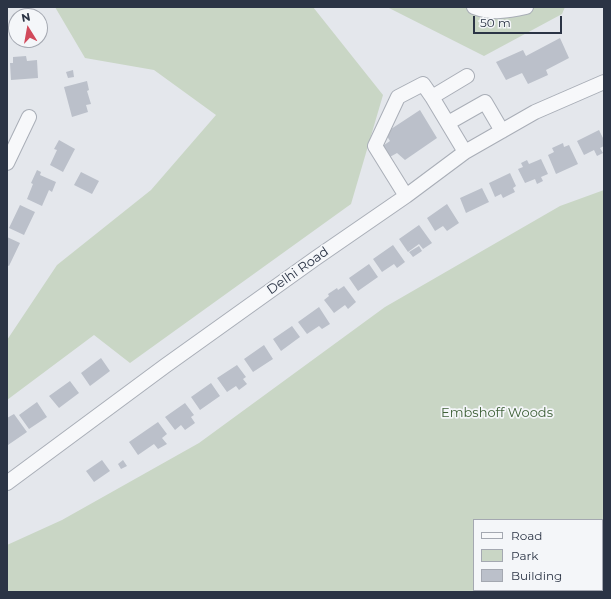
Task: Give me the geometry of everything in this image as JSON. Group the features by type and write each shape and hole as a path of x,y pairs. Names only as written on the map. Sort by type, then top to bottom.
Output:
{"street":[{"path":"474,7 492,12 526,7"},
{"path":"432,97 467,76"},
{"name":"Delhi Road","path":"7,483 297,271 406,196 465,152 535,112 604,82"},
{"path":"406,196 375,146 398,97 423,84 465,152"},
{"path":"448,123 485,102 502,130"},
{"path":"7,163 29,117"}],"green space":[{"path":"55,7 313,7 383,95 351,204 130,363 94,335 7,400 7,340 57,265 151,190 216,115 154,70 85,58"},
{"path":"387,7 565,7 562,14 484,56"},
{"name":"Embshoff Woods","path":"604,190 604,592 7,592 7,545 62,520 199,443 385,307 560,206"}],"building":[{"path":"560,38 569,58 546,70 548,75 528,84 522,73 506,80 496,62 523,50 526,56"},
{"path":"26,56 27,61 37,60 38,78 11,80 10,63 13,63 13,57"},
{"path":"73,70 74,77 68,78 66,72"},
{"path":"87,81 89,90 87,91 91,104 86,105 88,112 72,117 64,87"},
{"path":"420,110 437,138 405,160 397,153 388,158 381,147 390,141 385,133"},
{"path":"599,130 604,140 604,146 600,148 603,153 597,156 594,150 584,155 577,141"},
{"path":"59,140 75,149 63,172 50,165 57,150 54,149"},
{"path":"563,143 564,147 569,145 578,164 556,174 548,155 554,152 552,148"},
{"path":"541,159 548,174 541,177 543,181 537,184 535,179 525,183 518,169 523,167 521,163 527,160 529,164"},
{"path":"37,170 41,172 40,175 56,182 52,192 49,190 42,206 27,199 33,184 31,183"},
{"path":"81,172 99,181 92,194 74,185"},
{"path":"510,173 516,186 513,188 515,192 503,198 501,194 495,197 489,183"},
{"path":"482,188 489,202 466,213 460,198"},
{"path":"447,204 459,223 447,231 443,226 435,231 427,218"},
{"path":"20,205 35,212 24,235 9,228"},
{"path":"419,225 432,243 423,249 419,244 408,252 399,239"},
{"path":"7,237 20,243 9,266 7,265"},
{"path":"393,245 405,262 397,268 394,264 382,272 373,259"},
{"path":"419,246 422,251 413,257 409,252"},
{"path":"369,264 378,277 358,291 349,278"},
{"path":"344,286 356,302 348,309 345,305 334,313 324,300 329,296 328,294 337,288 338,290"},
{"path":"319,307 330,324 322,329 319,326 307,334 298,322"},
{"path":"292,326 300,337 281,351 273,339"},
{"path":"264,345 273,359 253,372 244,359"},
{"path":"101,358 110,371 90,386 81,373"},
{"path":"237,365 246,377 243,379 247,384 239,390 236,386 227,392 217,378"},
{"path":"70,381 79,393 59,408 49,396"},
{"path":"211,383 220,396 200,410 191,397"},
{"path":"37,402 47,417 29,429 19,415"},
{"path":"185,403 194,415 191,417 195,423 185,430 181,425 175,430 165,417"},
{"path":"14,414 27,432 8,445 7,418"},
{"path":"158,422 167,434 162,438 167,444 158,449 154,444 138,455 129,442"},
{"path":"102,460 110,471 94,482 86,471"},
{"path":"123,460 127,466 121,469 118,464"}]}
